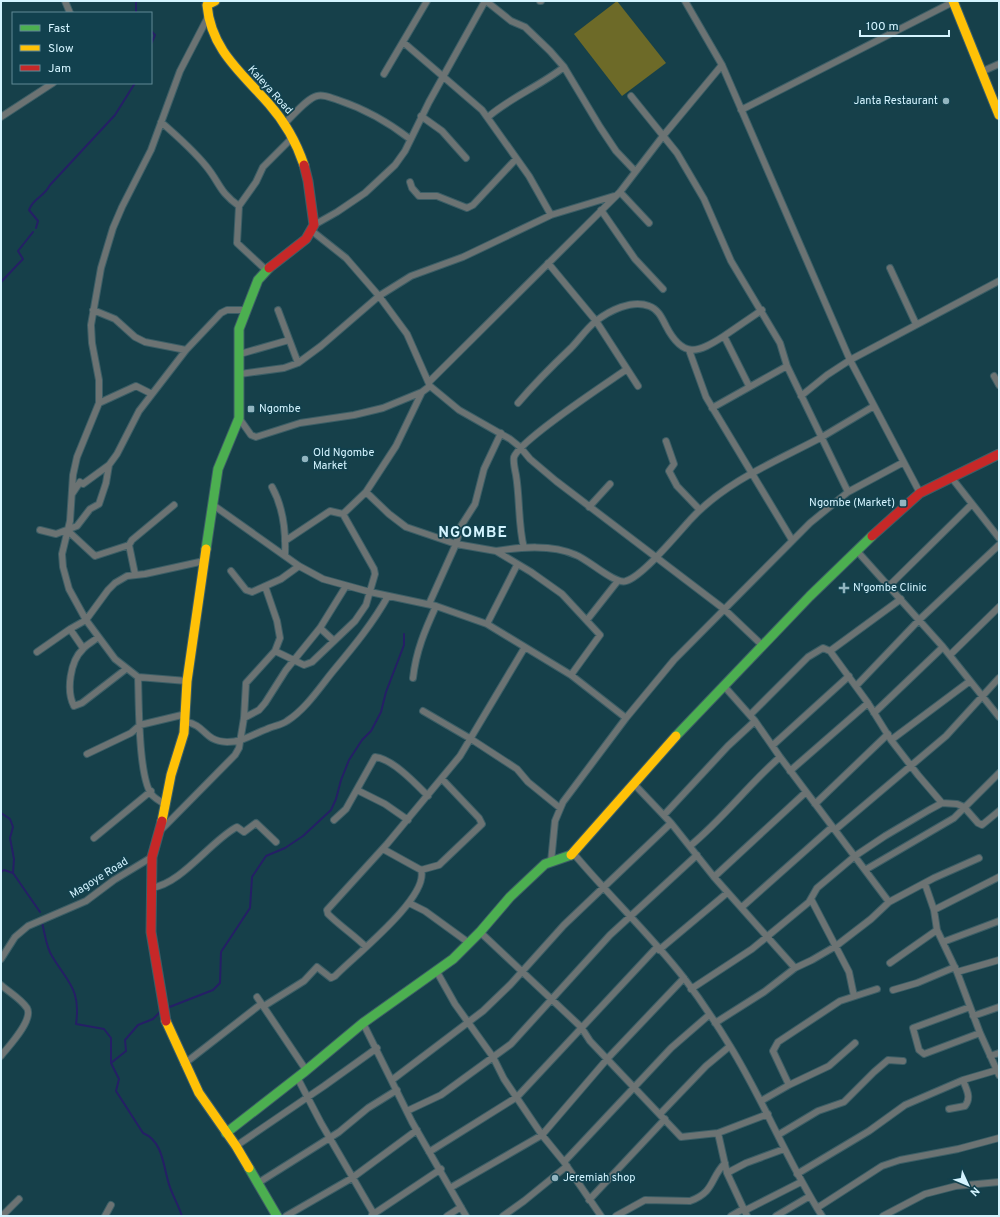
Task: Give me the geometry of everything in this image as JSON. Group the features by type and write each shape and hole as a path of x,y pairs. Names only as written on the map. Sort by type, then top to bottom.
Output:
{"street":[{"path":"65,1 70,12"},
{"path":"384,74 427,1"},
{"path":"476,1 484,3 511,22 524,27 564,67 616,151 635,172"},
{"path":"685,1 722,65 850,360 902,463 920,493"},
{"name":"Kaleya Road","path":"210,2 208,17 220,48 236,70 270,105 292,138 303,163 308,181 313,228"},
{"path":"741,110 953,2 999,115"},
{"path":"277,1216 236,1146 198,1093 184,1064 165,1018 152,946 152,857 160,831 171,775 183,739 186,718 187,681 218,469 226,446 239,418 239,329 258,280 266,270 306,239 313,228 365,193 395,165 405,151 421,116 484,3"},
{"path":"187,681 138,677 126,669 98,637 86,620 69,589 63,568 62,554 70,521 71,496 77,457 99,403 99,380 92,344 91,325 101,268 113,228 151,150 180,71 208,17"},
{"path":"403,42 474,102 488,117 528,176 551,215"},
{"path":"981,72 999,64"},
{"path":"343,514 366,492 396,446 422,392 617,194 722,65"},
{"path":"488,117 508,101 551,77 564,67"},
{"path":"1,117 52,84"},
{"path":"284,124 315,96 322,95 375,115 410,139"},
{"path":"631,96 677,153 704,199 731,261 741,280 762,310 780,343 787,366 848,492"},
{"path":"421,116 442,131 466,158"},
{"path":"161,122 197,156 210,171 223,193 239,206"},
{"path":"266,270 237,243 239,206 256,182 263,167 292,138"},
{"path":"410,182 412,188 419,196 437,196 467,208 473,205 516,159"},
{"path":"240,374 284,368 298,362 321,346 379,296 411,276 463,257 551,215 617,194"},
{"path":"617,194 648,223"},
{"path":"600,210 635,259 663,289"},
{"path":"313,228 346,258 379,296 407,334 429,384 459,410 501,433 520,447 530,459 589,507 724,609 762,645"},
{"path":"548,263 596,321 638,386"},
{"path":"890,268 916,324"},
{"path":"801,396 827,375 850,360 999,281"},
{"path":"518,403 534,384 596,321 624,306 648,305 656,310 668,330 682,347 688,350 706,348 762,310"},
{"path":"93,310 115,319 135,337 146,342 186,350"},
{"path":"71,496 80,482 83,484 109,465 117,454 139,411 186,350 221,313 227,310 246,310"},
{"path":"278,310 298,362"},
{"path":"724,336 749,386"},
{"path":"240,354 289,340"},
{"path":"688,350 700,385 712,408 792,540"},
{"path":"712,408 787,366"},
{"path":"524,548 520,534 519,496 513,460 520,447 627,369"},
{"path":"994,376 999,385"},
{"path":"99,403 136,386 152,394"},
{"path":"239,418 252,435 256,437 300,423 354,416 383,408 422,392"},
{"path":"366,492 389,514 406,527 456,544 496,551 524,548 548,548 576,554 591,562 617,582 627,581 655,557 700,510 751,474 874,406"},
{"path":"429,604 456,544 462,526 475,504 490,453 501,433"},
{"path":"666,440 674,464 669,471 677,486 700,510"},
{"path":"226,1133 306,1070 362,1022 437,972 469,944 510,898 546,864 561,860 574,854 667,745 762,645 896,513 920,493 998,456"},
{"path":"551,862 552,838 555,821 560,808 626,718 674,660 792,540 848,492 902,463"},
{"path":"40,530 56,534 77,526 90,509 99,504 106,483 109,465"},
{"path":"951,477 999,538"},
{"path":"589,507 610,484"},
{"path":"272,487 281,507 286,541 285,555"},
{"path":"889,586 972,504"},
{"path":"67,530 95,556 129,545 132,540 174,505"},
{"path":"213,505 299,566 323,579 370,592 429,604 487,624 571,675 626,718"},
{"path":"275,651 295,659 304,665 312,662 355,621 366,605 374,569 343,514 330,511 286,541"},
{"path":"129,545 135,574"},
{"path":"856,686 919,620 999,545"},
{"path":"496,551 546,582 562,594 600,634 600,637 571,675"},
{"path":"857,551 950,655 999,716"},
{"path":"38,652 70,629 86,620 115,583 135,574 145,574 204,560"},
{"path":"487,624 517,565"},
{"path":"231,571 249,592 282,579 299,566"},
{"path":"587,620 617,582"},
{"path":"160,831 235,755 239,748 244,718 246,683 275,651 280,638 279,630 265,586"},
{"path":"244,718 259,710 265,703 286,670 320,628 346,586"},
{"path":"87,754 131,733 140,725 186,718 199,726 207,737 215,741 240,741 287,722 320,688 364,634 388,596"},
{"path":"830,650 901,599"},
{"path":"413,678 415,659 421,638 436,606"},
{"path":"950,655 999,607"},
{"path":"320,628 334,641"},
{"path":"70,629 84,648"},
{"path":"98,637 84,648 75,662 69,692 74,706 82,703 126,669"},
{"path":"366,947 328,914 327,910 383,849 442,779 471,739 526,647"},
{"path":"874,713 943,647"},
{"path":"750,715 814,652 823,648 830,650 911,766 942,803"},
{"path":"773,745 849,676"},
{"path":"138,677 141,750 146,777 153,796 166,805"},
{"path":"742,907 833,828 946,736 979,702 983,695 999,678"},
{"path":"815,804 890,737 970,681"},
{"path":"724,686 755,721 790,771 889,902"},
{"path":"790,771 868,703"},
{"path":"424,711 517,769 528,782 560,808"},
{"path":"664,816 728,746 755,721"},
{"path":"334,820 346,808 370,764 377,756 403,773 428,796"},
{"path":"690,846 726,814 761,775 780,757"},
{"path":"865,870 954,818 999,773"},
{"path":"383,849 421,870 439,865 482,824 479,818 442,779"},
{"path":"634,784 671,823 727,893 742,907 795,968"},
{"path":"357,790 385,804 408,820"},
{"path":"94,838 151,791"},
{"path":"714,877 806,792"},
{"path":"691,989 739,959 811,899 817,888 855,856 903,824 942,803 957,804 964,807 982,825 999,811"},
{"path":"151,888 163,886 173,880 217,840 237,827 244,832 256,823 276,842"},
{"path":"392,1080 483,1011 602,886 671,823"},
{"path":"574,854 684,978 730,1046 768,1114 797,1174 822,1216"},
{"path":"407,1111 441,1095 511,1044 602,944 630,916 697,855"},
{"name":"Magoye Road","path":"1,958 15,937 28,926 86,901 114,880 152,857"},
{"path":"715,1024 758,996 795,968 836,946 889,902 979,858"},
{"path":"184,1064 263,1005 304,981 317,967 333,977 366,947 409,903 419,886 422,877 421,870"},
{"path":"934,910 999,877"},
{"path":"797,1174 869,1131 905,1105 963,1080 998,1073 980,1034 956,970 937,930 934,910 924,884"},
{"path":"429,1152 517,1097 581,1027 658,949 727,893"},
{"path":"811,899 849,972 854,996"},
{"path":"409,903 425,911 469,944"},
{"path":"943,942 999,921"},
{"path":"890,963 937,930"},
{"path":"480,932 581,1027 590,1041 608,1058 683,1138 718,1133 768,1114"},
{"path":"893,990 956,970 999,960"},
{"path":"437,972 542,1135 566,1164 601,1216"},
{"path":"450,1188 542,1135 608,1058 684,978"},
{"path":"1,985 27,1008 28,1014 27,1021 1,1056"},
{"path":"789,1085 774,1052 778,1042 840,1001 877,989"},
{"path":"257,998 306,1070"},
{"path":"970,1007 913,1028 919,1050 924,1054 936,1051 980,1034"},
{"path":"973,1016 999,1007"},
{"path":"503,1216 566,1164 634,1087 671,1048 709,1015"},
{"path":"362,1022 417,1130 429,1152 441,1169 466,1216"},
{"path":"761,1101 789,1085 828,1066 854,1043"},
{"path":"660,1114 706,1066 730,1046"},
{"path":"236,1146 307,1098 376,1048"},
{"path":"990,1056 999,1053"},
{"path":"778,1135 818,1111 844,1102 888,1060 903,1061"},
{"path":"297,1077 307,1098 373,1215 441,1169"},
{"path":"949,1109 965,1106 969,1102 970,1098 963,1080"},
{"path":"258,1182 330,1138 357,1119 368,1108 397,1090"},
{"path":"589,1200 665,1119"},
{"path":"286,1216 352,1178 417,1130"},
{"path":"718,1133 727,1173 745,1212"},
{"path":"817,1208 882,1166 900,1160 958,1149 999,1138"},
{"path":"727,1173 746,1163 784,1149"},
{"path":"616,1216 645,1200 690,1201 695,1199 712,1186 719,1169 725,1163"},
{"path":"731,1216 745,1212 802,1182"},
{"path":"883,1216 925,1194 956,1186 999,1182"},
{"path":"776,1216 810,1196"},
{"path":"2,1216 19,1199"},
{"path":"105,1216 111,1205"},
{"path":"447,1216 461,1206"}],"shaded area":[{"path":"617,1 666,63 622,96 574,34"}],"waterway":[{"path":"136,1 136,12"},
{"path":"152,32 155,35 152,42"},
{"path":"36,228 38,221 29,210 33,203 44,193 115,115 134,84"},
{"path":"1,282 23,259 18,251 33,232"},
{"path":"167,1008 213,990 220,983 221,952 250,908 252,877 266,856 285,848 303,836 331,810 349,760 362,740 371,731 381,712 386,692 404,645 404,634"},
{"path":"1,813 10,819 13,827 10,838 14,859 13,873 40,912"},
{"path":"1,872 4,870 13,873"},
{"path":"42,923 50,952 75,994 77,1002 76,1024 104,1029 111,1038 111,1063 119,1079 116,1091 143,1133 154,1141 158,1147 161,1153 169,1185 182,1216"},
{"path":"111,1063 126,1051 125,1040 138,1025 153,1019 161,1011"}],"traffic: fast":[{"path":"206,549 218,469 239,418 239,329 258,280 269,268"},
{"path":"676,736 810,596 872,536"},
{"path":"226,1133 303,1073 363,1023 453,959 480,932 510,897 545,864 571,855"},
{"path":"249,1168 277,1216"}],"traffic: slow":[{"path":"215,1 207,5 210,21 221,48 229,60 269,104 285,125 294,141 304,165"},
{"path":"953,1 999,115"},
{"path":"162,821 171,775 184,733 187,681 206,549"},
{"path":"571,855 676,736"},
{"path":"166,1021 199,1093 236,1146 249,1168"}],"traffic: jam":[{"path":"269,268 306,239 314,225 308,181 304,165"},
{"path":"872,536 920,493 999,454"},
{"path":"162,821 152,857 151,932 166,1021"}],"place":[{"name":"Janta Restaurant","path":"946,101"},
{"name":"Ngombe","path":"251,409"},
{"name":"Old Ngombe Market","path":"305,459"},
{"name":"Ngombe (Market)","path":"903,503"},
{"name":"N'gombe Clinic","path":"844,588"},
{"name":"Jeremiah shop","path":"555,1178"}],"district":[{"name":"NGOMBE","path":"473,533"}]}
